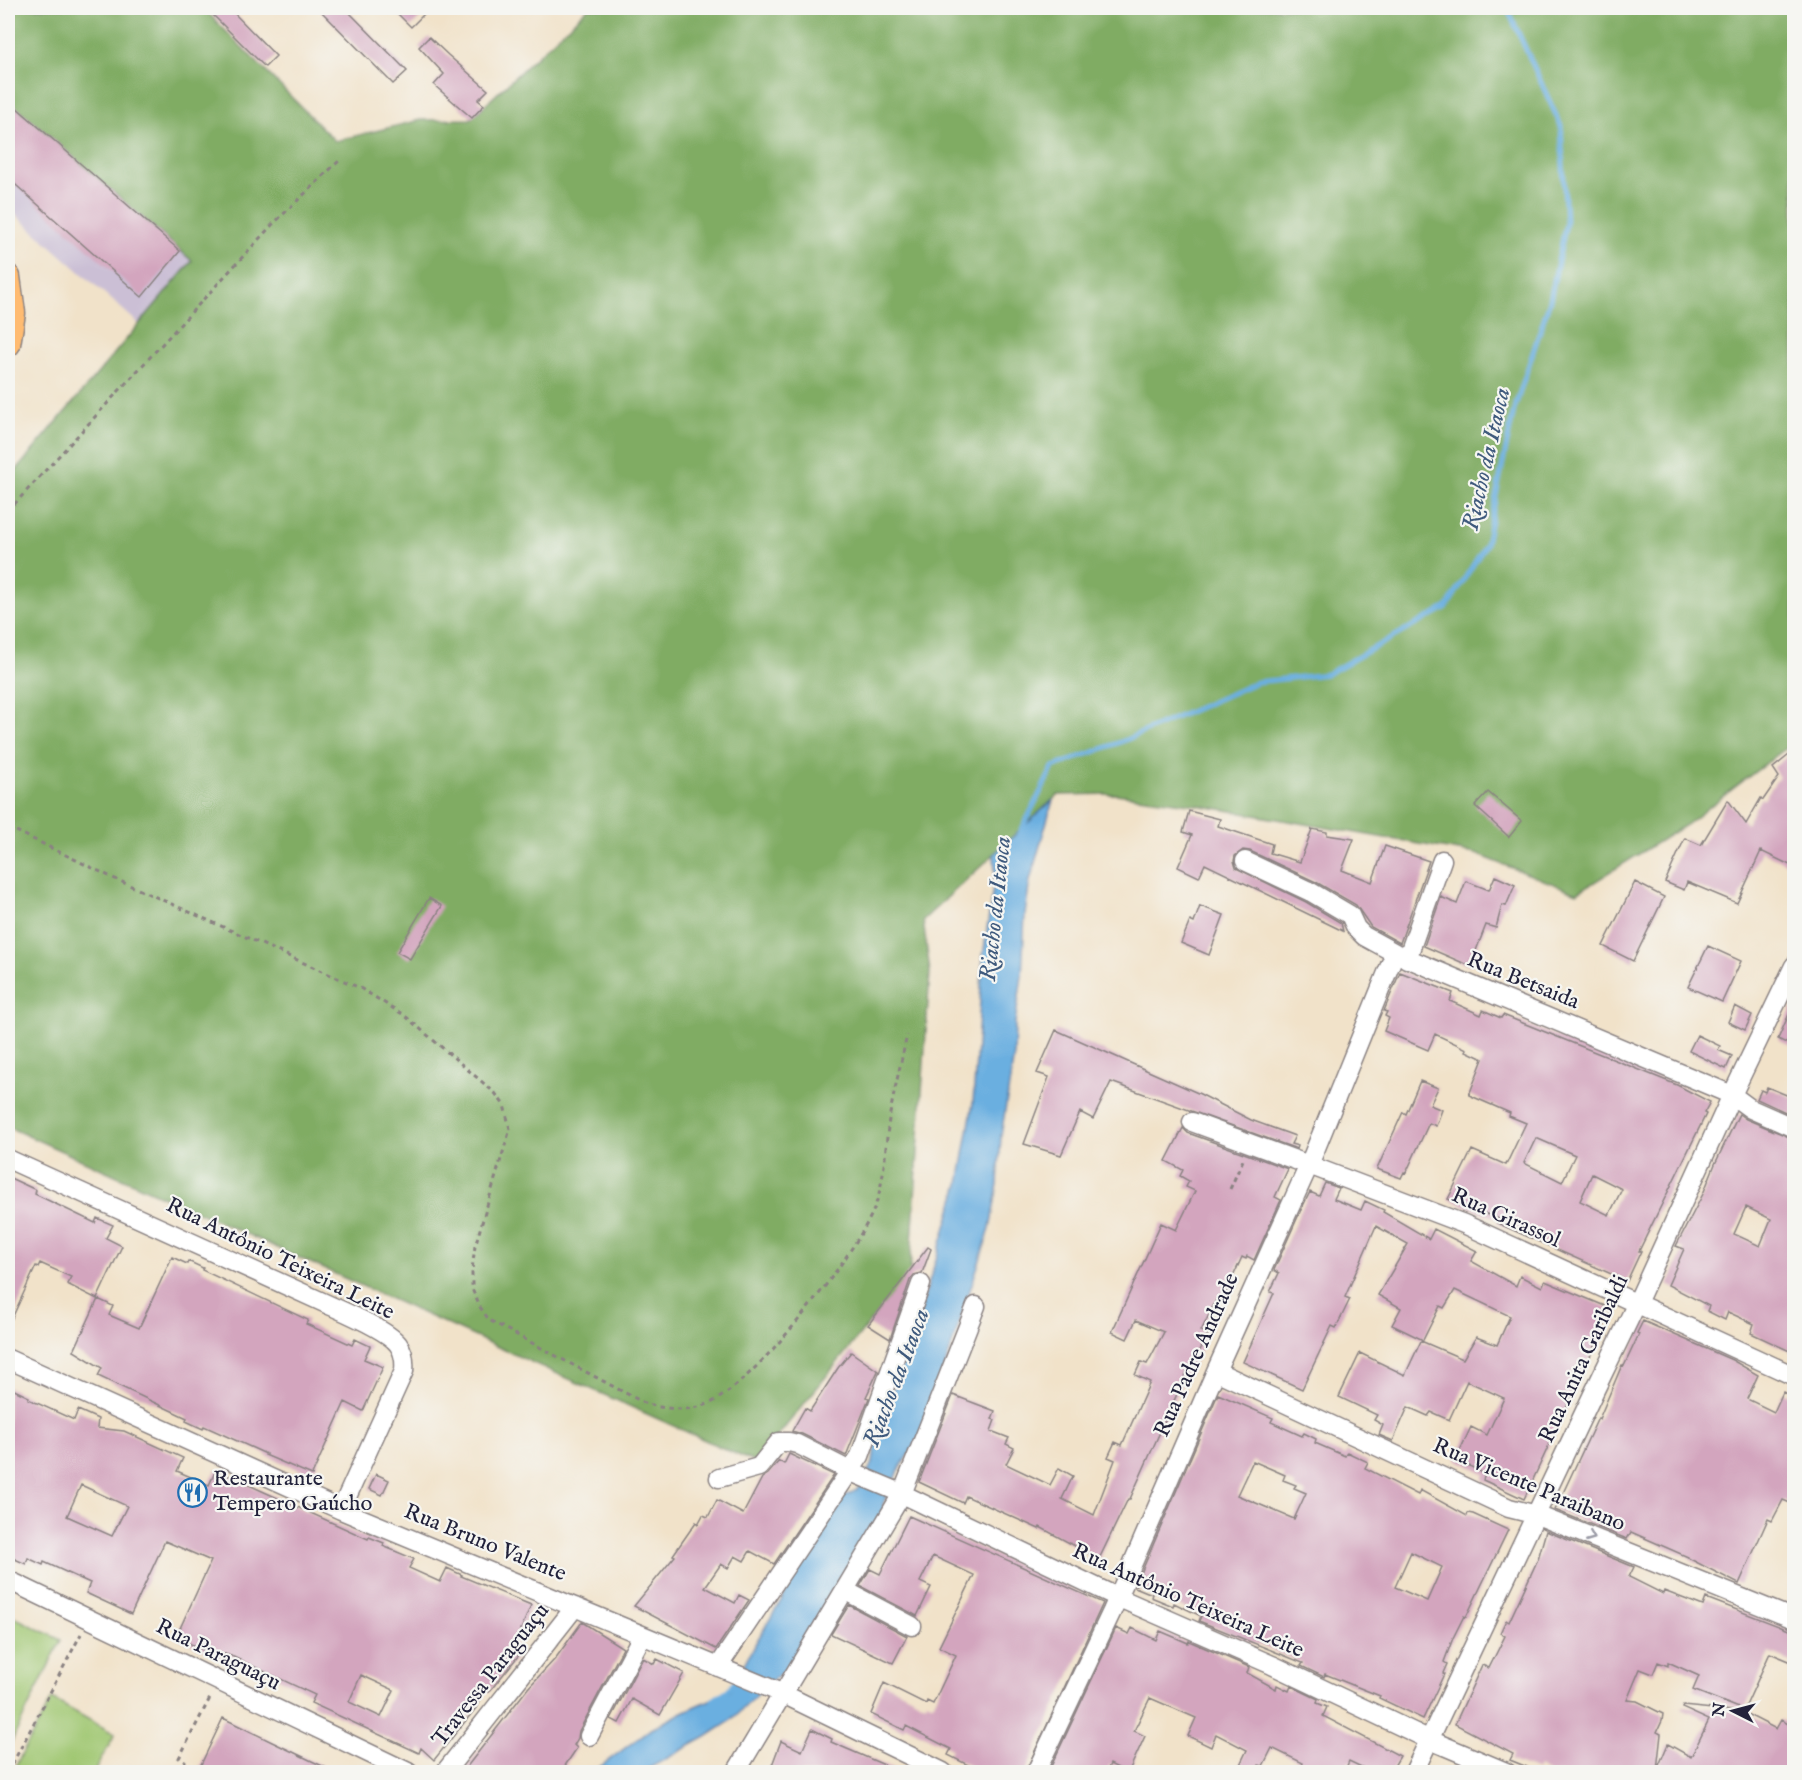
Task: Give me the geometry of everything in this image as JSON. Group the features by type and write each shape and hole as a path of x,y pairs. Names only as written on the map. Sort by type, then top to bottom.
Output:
{"main road":[{"path":"8,277 13,313 8,344"}],"street":[{"name":"Rua Padre Andrade","path":"1035,1773 1117,1597 1310,1165 1442,860"},
{"name":"Rua Betsaida","path":"1245,861 1311,892 1350,915 1356,928 1364,936 1401,956 1732,1095 1750,1109 1794,1128"},
{"name":"Rua Anita Garibaldi","path":"1414,1773 1794,966"},
{"name":"Rua Girassol","path":"1192,1122 1464,1224 1794,1376"},
{"name":"Rua Antônio Teixeira Leite","path":"8,1159 329,1305 374,1328 397,1343 404,1355 404,1371 341,1510"},
{"path":"722,1669 854,1473 921,1284"},
{"path":"736,1773 781,1694 846,1591 898,1492 976,1306"},
{"name":"Rua Bruno Valente","path":"8,1359 341,1510 576,1606 781,1694 943,1773"},
{"name":"Rua Vicente Paraibano","path":"1216,1371 1509,1508 1537,1515 1794,1619"},
{"name":"Rua Antônio Teixeira Leite","path":"719,1478 759,1467 779,1442 797,1444 1117,1597 1272,1665 1430,1740 1506,1773"},
{"name":"Rua Paraguaçu","path":"8,1580 408,1773"},
{"path":"846,1591 912,1626"},
{"name":"Travessa Paraguaçu","path":"445,1773 576,1606"},
{"path":"589,1736 642,1636"}],"path":[{"path":"8,511 272,225 341,159"},
{"path":"8,827 111,877 360,988 404,1015 495,1093 504,1105 510,1129 475,1246 472,1289 480,1307 489,1320 646,1404 674,1409 691,1408 709,1403 732,1390 765,1357 855,1246 875,1207 907,1035"},
{"path":"1230,1189 1248,1144"},
{"path":"8,1772 89,1619"},
{"path":"180,1773 185,1761 179,1758 219,1681"}],"shaded area":[{"path":"8,100 192,261 139,324 8,208"}],"green space":[{"path":"8,8 203,8 335,141 420,120 470,119 588,8 1794,8 1794,742 1687,824 1577,893 1476,854 1197,805 1116,794 1058,795 923,920 930,972 910,1273 756,1463 8,1127 8,480 192,261 8,100"},
{"path":"8,1614 61,1640 8,1749"},
{"path":"52,1699 115,1734 94,1772 12,1772"}],"water":[{"path":"1053,800 1030,880 1025,914 1022,976 1015,1023 1014,1055 1001,1136 998,1184 990,1229 924,1430 898,1471 883,1504 885,1518 788,1670 776,1677 729,1722 642,1772 593,1772 648,1731 730,1691 752,1649 843,1497 857,1490 873,1463 876,1436 911,1341 959,1184 973,1103 983,957 995,873 994,854"}],"building":[{"path":"206,8 229,8 276,56 265,67"},
{"path":"318,8 345,8 407,71 393,84"},
{"path":"392,8 430,8 411,27"},
{"path":"429,37 488,90 478,100 484,105 472,118 434,85 444,74 419,47"},
{"path":"8,100 180,251 142,297 8,178"},
{"path":"1794,751 1794,867 1761,851 1737,903 1687,882 1684,890 1665,882 1685,838 1701,845 1728,800 1746,824 1761,798 1763,800 1779,777 1773,768"},
{"path":"1488,792 1522,821 1509,837 1475,806"},
{"path":"1189,811 1220,819 1218,826 1272,844 1270,853 1300,862 1312,829 1327,832 1327,835 1354,839 1342,870 1372,882 1385,846 1429,861 1400,943 1371,927 1356,905 1316,882 1250,851 1243,850 1235,856 1236,868 1306,902 1341,923 1343,931 1205,864 1199,877 1178,867 1192,835 1183,832"},
{"path":"1495,876 1515,885 1506,906 1502,905 1496,928 1486,925 1470,966 1424,946 1441,897 1457,904 1466,881 1489,890"},
{"path":"1635,882 1664,897 1633,961 1603,946"},
{"path":"429,898 442,906 410,959 397,952"},
{"path":"1200,906 1224,915 1209,955 1181,943 1190,921 1194,923"},
{"path":"1708,946 1741,961 1722,1002 1688,987"},
{"path":"1400,972 1453,993 1450,1001 1481,1015 1483,1010 1501,1018 1503,1015 1677,1085 1710,1102 1627,1281 1497,1223 1499,1219 1448,1199 1472,1150 1506,1165 1526,1123 1509,1116 1510,1113 1469,1095 1483,1059 1435,1034 1428,1050 1384,1031 1389,1018 1385,1016 1387,1012 1384,1011","holes":["1536,1138 1575,1155 1562,1182 1524,1163","1592,1174 1622,1189 1609,1215 1580,1201"]},
{"path":"1794,1003 1794,1047 1778,1039"},
{"path":"1735,1006 1752,1015 1745,1030 1728,1022"},
{"path":"1056,1030 1200,1094 1251,1120 1295,1136 1291,1144 1298,1146 1297,1149 1111,1082 1093,1119 1080,1112 1061,1155 1024,1144 1049,1077 1037,1073"},
{"path":"1697,1035 1720,1046 1718,1050 1732,1056 1726,1069 1689,1051"},
{"path":"1420,1081 1438,1088 1430,1105 1442,1110 1436,1126 1429,1123 1406,1173 1404,1172 1401,1178 1377,1169 1403,1112 1406,1114"},
{"path":"1767,1087 1794,1098 1794,1116 1757,1099 1761,1090 1765,1092"},
{"path":"1739,1114 1794,1139 1794,1353 1751,1333 1754,1324 1728,1312 1725,1320 1707,1311 1709,1306 1668,1285 1684,1249 1676,1246 1703,1194","holes":["1746,1207 1771,1219 1760,1246 1734,1234"]},
{"path":"1183,1128 1188,1133 1288,1169 1275,1197 1281,1200 1254,1260 1247,1256 1246,1259 1242,1257 1223,1299 1218,1296 1201,1331 1208,1334 1192,1367 1190,1365 1130,1499 1099,1559 1040,1527 1039,1529 966,1496 963,1503 919,1482 953,1395 995,1411 991,1431 1009,1438 1006,1444 1014,1448 1006,1464 1050,1485 1059,1468 1073,1476 1062,1499 1094,1515 1115,1460 1108,1457 1115,1442 1122,1445 1150,1382 1135,1375 1141,1362 1147,1364 1164,1332 1136,1320 1127,1339 1112,1332 1161,1223 1176,1230 1195,1191 1186,1187 1189,1181 1180,1176 1183,1170 1166,1161"},
{"path":"8,1177 36,1190 35,1194 95,1223 97,1218 113,1225 106,1238 122,1246 97,1299 67,1284 71,1277 40,1263 38,1267 36,1266 8,1327"},
{"path":"1325,1183 1339,1188 1334,1199 1361,1210 1365,1201 1384,1210 1383,1212 1429,1239 1434,1229 1477,1251 1471,1261 1516,1286 1520,1276 1542,1287 1545,1281 1612,1309 1524,1499 1483,1480 1485,1474 1456,1459 1471,1427 1487,1435 1504,1398 1467,1381 1449,1420 1431,1412 1428,1416 1408,1407 1393,1441 1379,1435 1383,1425 1374,1420 1377,1415 1339,1397 1360,1353 1405,1375 1421,1341 1463,1359 1476,1337 1497,1345 1510,1316 1455,1290 1444,1308 1440,1306 1423,1340 1392,1325 1401,1308 1378,1295 1408,1244 1376,1226 1345,1297 1350,1299 1336,1328 1332,1326 1302,1389 1243,1362 1274,1293 1270,1292 1279,1273 1274,1270 1300,1212 1310,1192 1319,1196"},
{"path":"928,1247 931,1249 922,1273 914,1275 910,1280 890,1339 868,1325"},
{"path":"172,1257 203,1268 202,1270 308,1320 306,1324 352,1345 355,1339 370,1346 364,1359 383,1367 363,1411 345,1402 312,1475 204,1426 203,1429 186,1421 187,1418 98,1376 102,1368 74,1351 98,1299 113,1306 109,1315 139,1328"},
{"path":"1643,1321 1732,1360 1758,1375 1747,1399 1774,1412 1783,1392 1794,1397 1794,1494 1790,1503 1783,1500 1772,1521 1768,1519 1739,1584 1688,1557 1631,1532 1627,1539 1555,1510 1622,1365 1624,1366 1639,1334 1637,1333"},
{"path":"851,1352 878,1371 866,1397 869,1398 846,1456 792,1431 805,1408 810,1411"},
{"path":"8,1387 74,1420 78,1410 98,1419 97,1428 124,1431 183,1458 177,1471 209,1485 216,1470 368,1539 369,1537 384,1543 383,1546 414,1559 409,1568 440,1582 447,1568 531,1605 512,1651 519,1655 489,1692 484,1690 476,1708 434,1760 421,1748 419,1753 311,1703 315,1695 225,1653 222,1659 176,1637 211,1561 165,1541 131,1614 86,1593 90,1583 44,1562 43,1565 28,1558 26,1564 8,1556","holes":["81,1485 127,1506 112,1536 67,1516","361,1675 394,1690 381,1717 349,1702"]},
{"path":"1218,1394 1273,1418 1271,1422 1302,1436 1304,1433 1316,1439 1315,1443 1345,1456 1347,1452 1368,1462 1365,1468 1418,1495 1420,1490 1467,1516 1468,1513 1473,1514 1508,1530 1466,1617 1464,1616 1453,1638 1444,1662 1447,1664 1444,1674 1423,1719 1379,1698 1380,1696 1325,1674 1324,1677 1301,1666 1303,1663 1199,1621 1201,1616 1174,1603 1173,1606 1151,1597 1152,1594 1135,1587","holes":["1253,1461 1285,1475 1283,1480 1296,1485 1294,1488 1306,1493 1294,1519 1237,1495","1411,1552 1442,1567 1427,1601 1395,1587"]},
{"path":"789,1454 834,1475 774,1564 750,1551 744,1561 735,1556 728,1568 721,1564 705,1587 735,1603 739,1595 749,1600 716,1649 634,1606 675,1556 673,1555 696,1522 698,1524 703,1515 708,1517 717,1500 743,1514 762,1478 779,1461 784,1464"},
{"path":"376,1474 389,1480 382,1495 369,1489"},
{"path":"909,1516 1103,1603 1025,1773 984,1773 948,1755 951,1749 906,1726 904,1730 871,1714 884,1683 926,1704 927,1701 933,1704 956,1655 939,1647 974,1575 933,1556 920,1582 931,1587 917,1616 860,1586 870,1569 880,1574"},
{"path":"1546,1531 1634,1567 1629,1577 1663,1594 1664,1591 1703,1606 1706,1598 1794,1632 1794,1663 1770,1653 1744,1710 1693,1690 1699,1676 1668,1662 1668,1666 1658,1662 1653,1674 1640,1669 1627,1700 1637,1701 1663,1714 1657,1732 1661,1734 1657,1770 1668,1744 1691,1757 1709,1720 1682,1708 1683,1706 1743,1712 1776,1729 1781,1720 1794,1727 1794,1773 1550,1773 1539,1767 1537,1771 1510,1760 1513,1754 1455,1724 1482,1665 1489,1668 1505,1636 1500,1633 1506,1620 1509,1622 1538,1559"},
{"path":"849,1605 907,1636 893,1663 831,1634"},
{"path":"582,1622 623,1648 579,1731 574,1745 577,1748 560,1773 462,1773 528,1688 555,1659"},
{"path":"1116,1628 1129,1634 1132,1628 1156,1640 1160,1631 1249,1667 1247,1673 1276,1689 1277,1685 1289,1691 1291,1686 1318,1699 1317,1703 1327,1707 1323,1716 1400,1756 1390,1773 1374,1773 1349,1761 1344,1773 1299,1773 1303,1763 1272,1748 1263,1766 1259,1765 1255,1773 1236,1773 1247,1750 1216,1734 1211,1747 1188,1736 1196,1718 1150,1698 1134,1731 1145,1736 1128,1773 1110,1764 1106,1773 1048,1773"},
{"path":"643,1658 654,1664 657,1659 684,1673 660,1715 632,1699 619,1723 611,1719"},
{"path":"223,1718 272,1742 337,1773 197,1773"},
{"path":"812,1729 832,1739 831,1742 903,1773 769,1773 781,1741 802,1751"}],"waterway":[{"name":"Riacho da Itaoca","path":"1020,833 1053,767 1123,741 1257,682 1327,674 1447,607 1486,544 1514,410 1550,300 1566,223 1561,126 1507,8"},
{"name":"Riacho da Itaoca","path":"713,1700 728,1690 738,1679"}],"place":[{"name":"Restaurante Tempero Gaúcho","path":"192,1492"}]}
